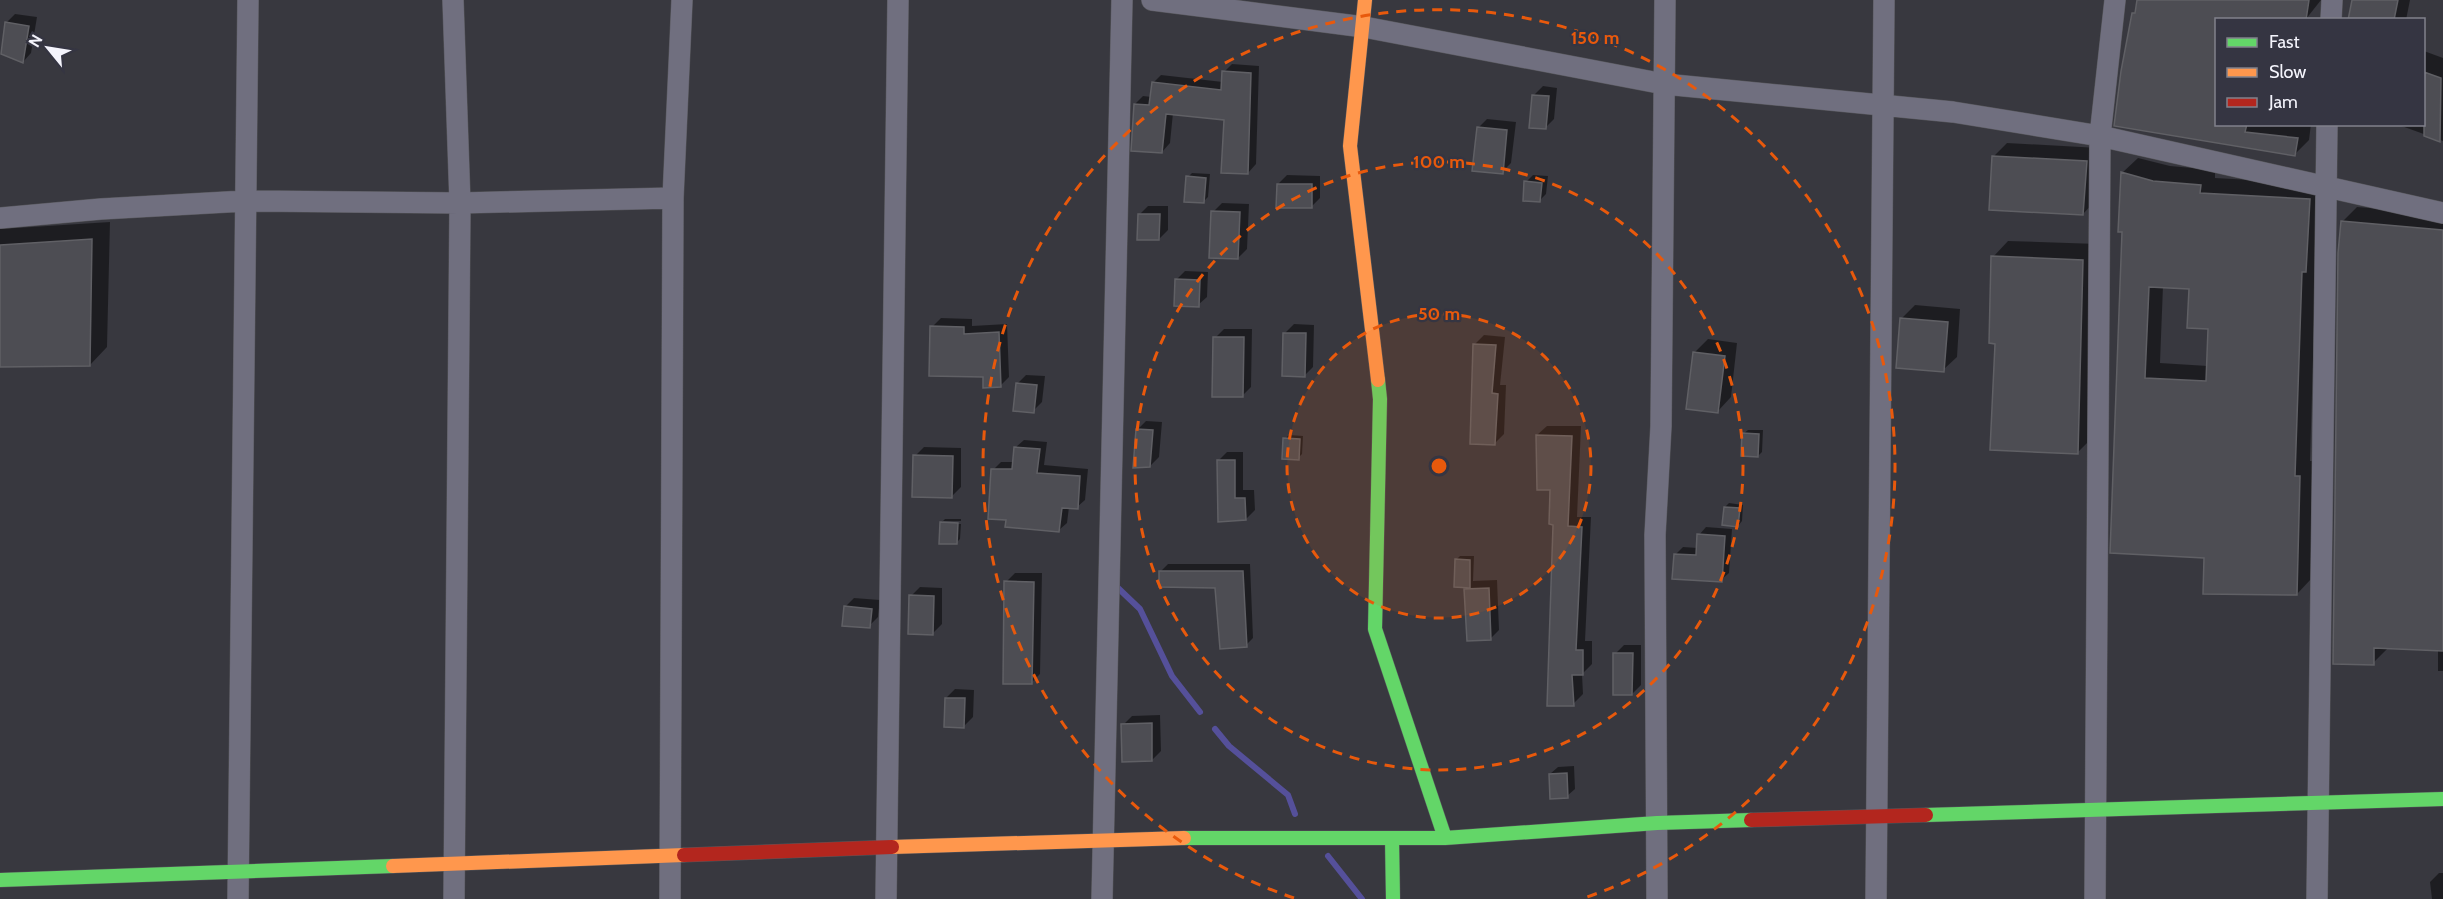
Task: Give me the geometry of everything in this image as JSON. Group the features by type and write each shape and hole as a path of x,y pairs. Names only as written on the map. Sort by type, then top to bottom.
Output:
{"street":[{"path":"238,899 248,0"},
{"path":"453,0 460,203 454,899"},
{"path":"669,899 673,198 682,0"},
{"path":"885,899 897,0"},
{"path":"1102,899 1122,0"},
{"path":"1152,0 1364,27 1664,84 1953,112 2100,136 2443,213"},
{"path":"1365,0 1350,146 1380,399 1375,629 1445,838"},
{"path":"1657,899 1655,535 1661,426 1665,0"},
{"path":"1876,899 1884,0"},
{"path":"2096,899 2100,136 2115,0"},
{"path":"2331,18 2332,0"},
{"path":"2317,899 2324,188 2327,126"},
{"path":"0,218 101,209 245,201 460,203 673,198"},
{"path":"0,880 1103,840 1445,838 1657,823 2443,799"},
{"path":"1392,838 1393,899"}],"building":[{"path":"2137,0 2309,0 2306,18 2215,18 2215,126 2246,126 2245,132 2298,138 2295,156 2114,126 2121,71 2132,13 2135,13"},
{"path":"2352,0 2398,0 2394,18 2348,18"},
{"path":"5,22 29,26 23,63 1,54"},
{"path":"1222,71 1251,73 1248,174 1221,173 1224,120 1166,114 1162,153 1131,151 1134,104 1149,105 1152,82 1221,90"},
{"path":"2425,72 2441,78 2440,142 2424,136"},
{"path":"1532,95 1549,96 1546,129 1529,128"},
{"path":"1477,127 1507,130 1503,174 1472,171"},
{"path":"1992,156 2087,161 2083,215 1989,210"},
{"path":"2121,172 2153,181 2201,185 2200,193 2310,199 2306,272 2302,272 2295,476 2300,476 2297,595 2203,594 2204,558 2110,553 2122,232 2118,232","holes":["2149,287 2189,289 2187,328 2208,329 2206,381 2145,378"]},
{"path":"1186,176 1206,178 1204,203 1184,202"},
{"path":"1524,181 1542,183 1540,202 1523,201"},
{"path":"1277,184 1312,184 1312,208 1276,208"},
{"path":"1211,211 1240,212 1238,259 1209,258"},
{"path":"1138,214 1160,214 1159,240 1137,240"},
{"path":"2341,221 2443,230 2443,651 2374,648 2374,665 2333,664 2338,253"},
{"path":"92,239 90,366 0,367 0,245"},
{"path":"1991,256 2083,260 2078,454 1990,450 1995,344 1989,343"},
{"path":"1175,279 1200,280 1199,307 1174,306"},
{"path":"1900,318 1948,322 1944,372 1896,368"},
{"path":"930,326 964,327 964,334 999,332 1001,387 983,388 983,377 929,376"},
{"path":"1283,333 1306,333 1305,377 1282,376"},
{"path":"1213,337 1244,337 1243,397 1212,397"},
{"path":"1473,344 1496,345 1492,393 1498,394 1495,445 1470,444"},
{"path":"1693,352 1725,356 1718,413 1686,409"},
{"path":"1016,383 1037,385 1034,413 1013,411"},
{"path":"1136,429 1153,430 1150,467 1133,468"},
{"path":"1742,433 1759,434 1758,457 1741,456"},
{"path":"1536,435 1572,436 1568,526 1582,527 1576,650 1583,650 1583,675 1572,675 1574,706 1547,706 1553,525 1549,524 1550,490 1537,490"},
{"path":"1283,438 1300,439 1299,460 1282,459"},
{"path":"1014,447 1040,449 1037,473 1080,476 1078,509 1062,508 1059,532 1005,527 1006,520 988,519 991,469 1012,469"},
{"path":"913,455 953,456 952,498 912,497"},
{"path":"1217,460 1235,460 1235,498 1245,498 1246,520 1218,522"},
{"path":"1724,507 1740,508 1738,527 1722,525"},
{"path":"940,522 958,523 957,544 939,544"},
{"path":"1697,534 1725,536 1722,582 1672,579 1674,554 1696,555"},
{"path":"1455,559 1470,560 1470,588 1454,587"},
{"path":"1159,571 1243,571 1247,647 1220,649 1215,588 1159,587"},
{"path":"1004,581 1034,582 1032,684 1003,684"},
{"path":"1489,588 1491,640 1467,641 1464,589"},
{"path":"909,595 934,596 933,635 908,634"},
{"path":"844,606 872,609 870,628 842,626"},
{"path":"1613,653 1633,653 1632,695 1613,695"},
{"path":"945,698 965,698 964,728 944,727"},
{"path":"1152,723 1152,761 1122,762 1121,724"},
{"path":"1567,773 1568,798 1550,799 1549,774"}],"waterway":[{"path":"1118,588 1140,609 1172,676 1200,712"},
{"path":"1215,729 1229,746 1288,795 1295,814"},
{"path":"1328,856 1362,899"}],"traffic: fast":[{"path":"1378,380 1380,399 1375,629 1445,838"},
{"path":"1926,815 2443,799"},
{"path":"1184,838 1445,838 1657,823 1751,820"},
{"path":"1392,838 1393,899"},
{"path":"0,880 393,866"}],"traffic: slow":[{"path":"1365,0 1350,146 1378,380"},
{"path":"892,847 1184,838"},
{"path":"393,866 684,855"}],"traffic: jam":[{"path":"1751,820 1926,815"},
{"path":"684,855 892,847"}]}
